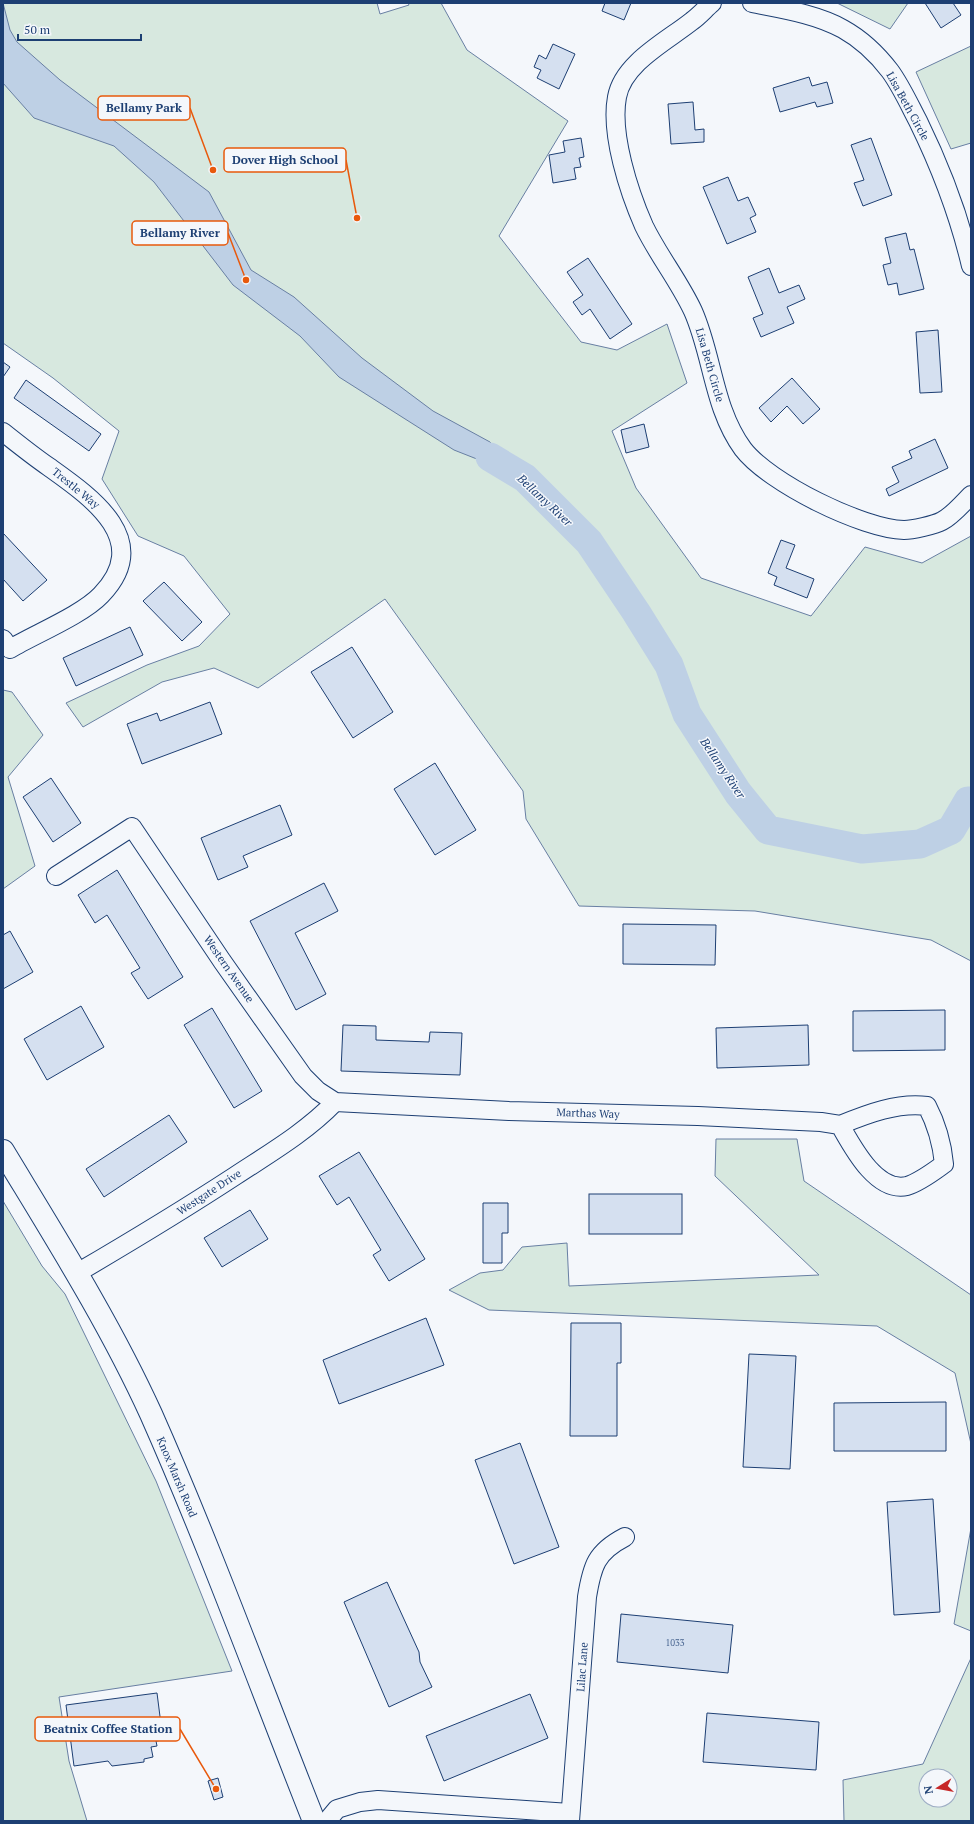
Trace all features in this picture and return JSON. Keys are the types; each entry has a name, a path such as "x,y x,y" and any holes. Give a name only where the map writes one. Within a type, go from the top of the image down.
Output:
{"main road":[{"name":"Knox Marsh Road","path":"3,1151 77,1273 117,1346 150,1413 184,1492 314,1821"}],"street":[{"name":"Lisa Beth Circle","path":"712,3 692,22 666,38 642,59 625,79 617,96 616,134 625,171 644,226 692,310 704,342 713,381 724,415 744,450 777,480 847,515 886,527 906,530 943,521 971,495"},
{"name":"Lisa Beth Circle","path":"752,3 808,15 842,28 871,49 890,71 916,119 950,193 963,230 971,266"},
{"name":"Trestle Way","path":"3,432 92,498 105,513 116,530 120,548 120,562 113,580 101,595 85,607 6,644"},
{"name":"Western Avenue","path":"56,876 132,827 222,961 303,1076 318,1091 335,1102"},
{"name":"Marthas Way","path":"335,1102 509,1111 698,1116 840,1125 898,1106 913,1104 927,1106 936,1123 942,1144 944,1164 916,1183 905,1186 892,1185 880,1179 868,1169 840,1125"},
{"name":"Westgate Drive","path":"77,1273 187,1208 261,1159 317,1120 335,1102"},
{"name":"Lilac Lane","path":"327,1821 337,1810 360,1802 378,1800 570,1817 587,1597 590,1577 595,1562 603,1551 610,1545 625,1537"}],"shaded area":[{"path":"3,3 377,3 380,14 409,5 408,3 441,3 467,50 568,121 499,236 581,342 617,350 667,324 687,383 612,431 636,488 701,578 811,616 865,547 922,563 971,536 971,961 931,940 755,911 579,906 526,819 523,791 385,599 258,688 214,668 162,682 83,727 66,703 147,665 199,646 230,614 184,556 138,536 102,479 119,431 53,378 3,343"},
{"path":"837,3 908,3 890,29"},
{"path":"971,46 971,143 951,149 916,72"},
{"path":"3,690 12,692 43,735 8,777 35,866 3,889"},
{"path":"716,1139 797,1139 804,1181 971,1295 971,1444 955,1373 877,1326 489,1310 449,1290 480,1273 503,1270 522,1247 567,1243 569,1286 819,1275 715,1176"},
{"path":"3,1201 42,1266 65,1294 156,1481 232,1671 59,1697 69,1761 87,1821 3,1821"},
{"path":"971,1528 971,1631 954,1624"},
{"path":"971,1658 971,1821 844,1821 843,1780 923,1764"}],"water":[{"path":"3,3 10,30 17,42 60,80 209,192 251,270 294,297 362,358 433,411 490,442 525,478 454,450 339,377 300,336 233,285 154,182 114,146 34,118 3,83"}],"building":[{"path":"605,3 631,3 624,20 602,11"},
{"path":"925,3 953,3 961,15 941,28"},
{"path":"553,44 575,54 559,89 537,78 541,70 534,67 539,55 546,59"},
{"path":"809,77 812,86 827,82 833,103 817,107 815,102 780,112 773,88"},
{"path":"693,102 695,130 704,129 704,142 671,144 668,104"},
{"path":"581,138 584,157 579,158 581,167 574,168 576,179 553,183 549,155 565,152 563,141"},
{"path":"871,138 892,195 863,206 854,183 864,180 851,145"},
{"path":"728,177 738,201 748,197 756,215 750,218 756,232 727,244 703,187"},
{"path":"906,233 910,250 914,249 924,289 899,295 897,283 888,285 883,265 891,263 885,238"},
{"path":"588,258 632,324 610,339 590,309 582,315 573,302 583,295 567,272"},
{"path":"769,268 779,293 799,285 805,299 787,307 794,323 761,337 753,318 763,314 748,277"},
{"path":"938,330 942,392 920,393 916,332"},
{"path":"3,362 10,367 3,377"},
{"path":"792,378 820,409 803,424 787,406 771,422 759,408"},
{"path":"26,380 101,434 89,451 14,398"},
{"path":"644,424 649,447 626,453 621,430"},
{"path":"935,439 948,468 889,496 886,489 899,482 892,467 912,458 909,451"},
{"path":"3,533 47,580 23,601 3,579"},
{"path":"781,540 795,545 786,568 814,579 807,598 774,585 777,577 768,573"},
{"path":"164,582 202,622 182,641 143,601"},
{"path":"130,627 143,655 76,686 63,658"},
{"path":"352,647 393,712 353,738 311,672"},
{"path":"210,702 222,734 142,764 127,724 157,713 160,721"},
{"path":"435,763 476,830 435,855 394,789"},
{"path":"51,778 81,823 53,842 23,797"},
{"path":"280,805 292,835 243,856 248,867 218,880 201,838"},
{"path":"117,870 183,977 148,999 131,973 140,968 107,915 95,923 78,895"},
{"path":"324,883 338,911 295,933 326,994 296,1010 250,921"},
{"path":"623,924 716,925 715,965 623,964"},
{"path":"10,931 33,972 3,989 3,935"},
{"path":"81,1006 104,1047 47,1080 24,1039"},
{"path":"212,1008 262,1091 234,1108 184,1025"},
{"path":"945,1010 945,1050 853,1051 853,1011"},
{"path":"343,1025 376,1026 376,1040 429,1042 430,1032 462,1033 460,1075 341,1071"},
{"path":"808,1025 809,1065 717,1068 716,1028"},
{"path":"169,1115 187,1142 104,1197 86,1169"},
{"path":"359,1152 425,1259 389,1281 373,1255 381,1250 349,1197 337,1205 319,1176"},
{"path":"589,1194 682,1194 682,1234 589,1234"},
{"path":"483,1203 508,1203 508,1233 502,1233 502,1263 483,1263"},
{"path":"250,1210 268,1239 222,1267 204,1238"},
{"path":"426,1318 444,1365 339,1404 323,1360"},
{"path":"571,1323 621,1323 621,1363 617,1363 617,1436 570,1436"},
{"path":"749,1354 796,1356 790,1469 743,1467"},
{"path":"946,1402 946,1451 834,1451 834,1403"},
{"path":"520,1443 559,1547 514,1564 475,1460"},
{"path":"933,1499 940,1612 894,1615 887,1502"},
{"path":"387,1582 419,1652 420,1662 432,1687 389,1707 344,1602"},
{"path":"621,1614 733,1625 728,1673 617,1662"},
{"path":"157,1693 163,1740 156,1741 157,1746 151,1747 153,1757 144,1759 144,1762 112,1766 108,1761 74,1766 66,1705"},
{"path":"530,1694 548,1738 444,1781 426,1736"},
{"path":"707,1713 819,1722 816,1770 703,1762"},
{"path":"218,1778 223,1797 214,1800 208,1781"}],"waterway":[{"name":"Bellamy River","path":"490,457 525,478 589,542 636,612 669,665 687,714 738,793 768,830 862,849 920,844 951,830 968,801 971,801"}],"place":[{"name":"Bellamy Park","path":"213,170"},
{"name":"Dover High School","path":"357,218"},
{"name":"Bellamy River","path":"246,280"},
{"name":"Beatnix Coffee Station","path":"216,1789"}]}
